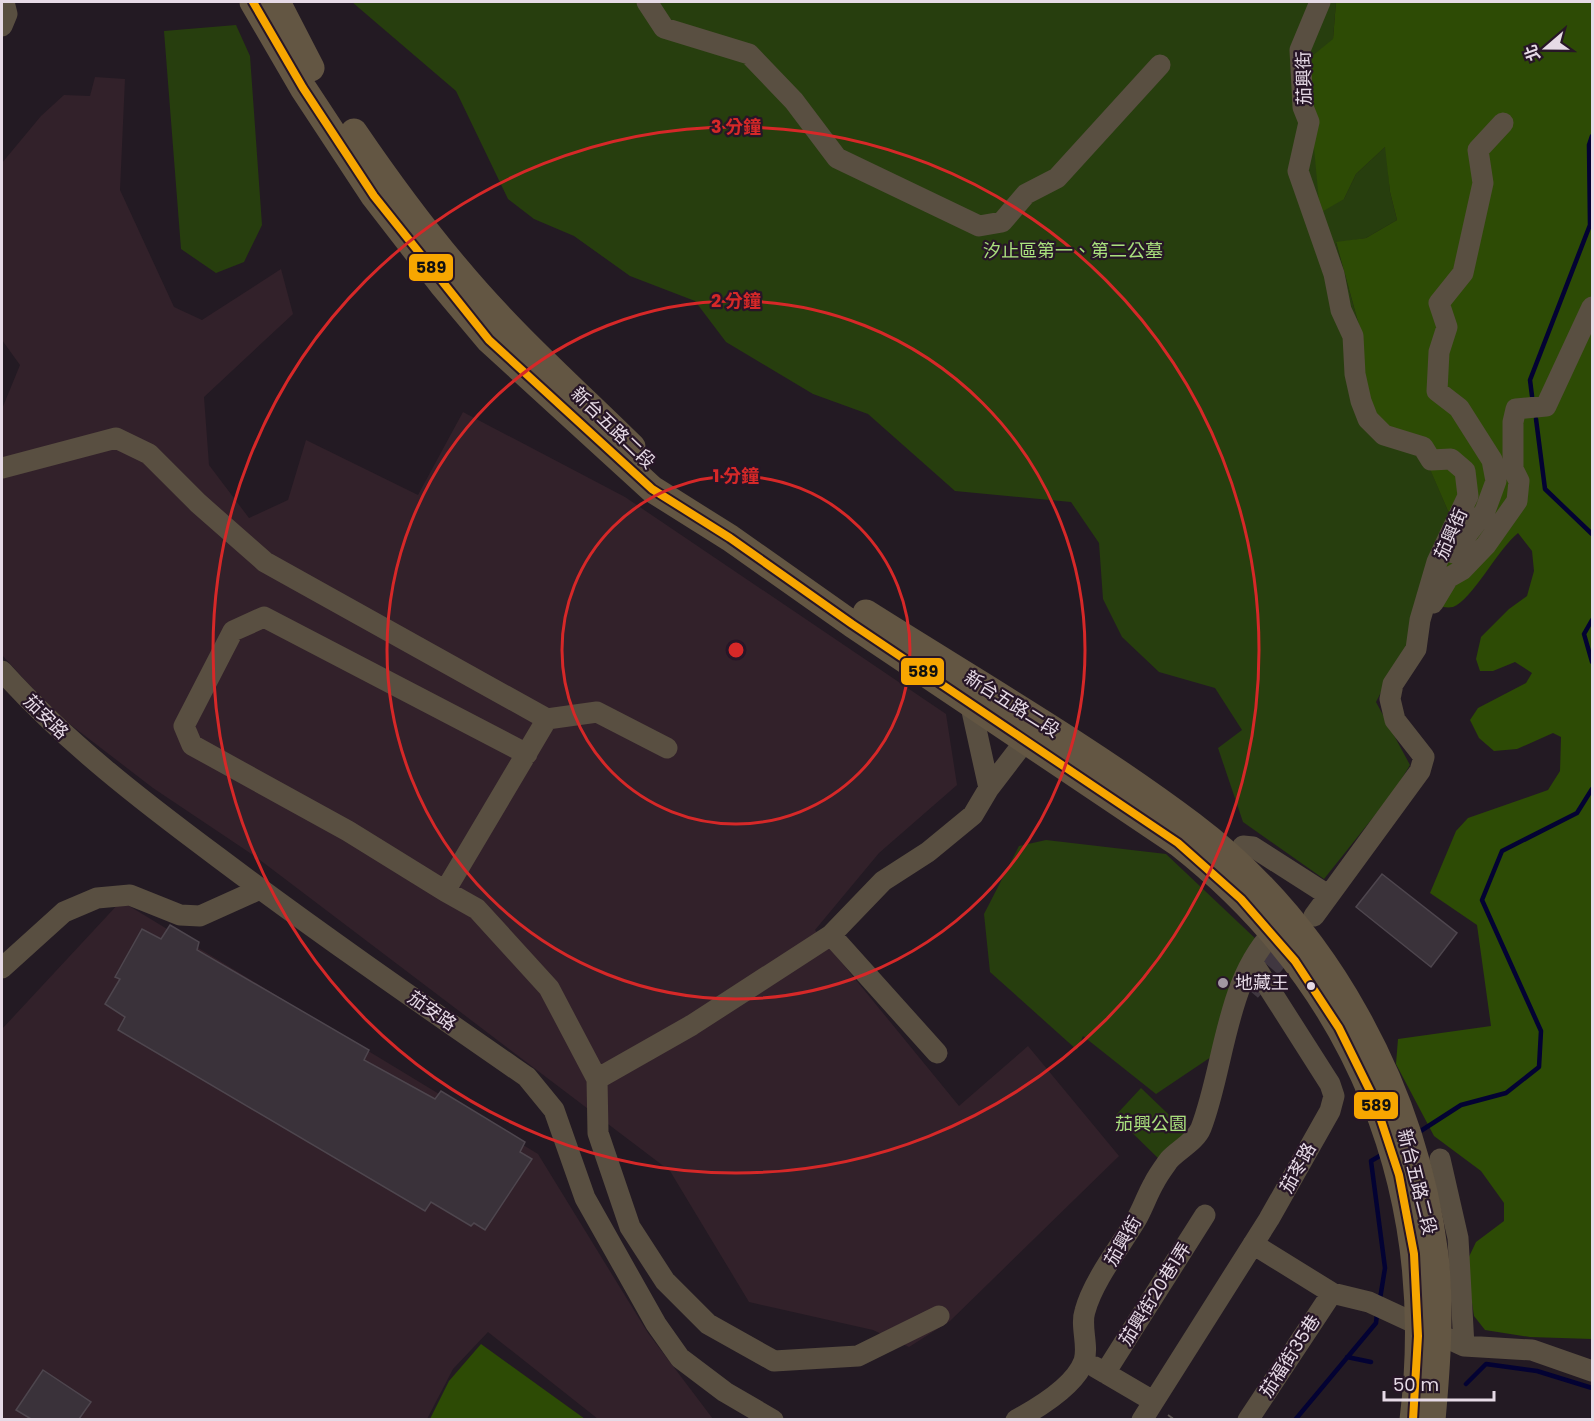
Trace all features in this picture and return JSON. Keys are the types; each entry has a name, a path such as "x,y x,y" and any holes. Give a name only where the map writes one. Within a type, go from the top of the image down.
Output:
{"main road":[{"name":"新台五路二段","path":"253,2 303,88 374,196 489,340 652,489 1033,730 1192,826 1237,864 1292,922 1304,955 1359,1065 1390,1140 1407,1208 1417,1276 1420,1326 1413,1419"},
{"name":"新台五路二段","path":"277,2 317,78 388,182 456,268 509,327 658,473 743,527 971,690"},
{"name":"新台五路二段","path":"1033,730 1211,869 1292,922"},
{"name":"新台五路二段","path":"1304,955 1347,998 1375,1054 1411,1146 1434,1254 1438,1294 1438,1355 1432,1419"}],"street":[{"path":"2,26 7,14 4,2"},
{"path":"647,2 664,28 749,54 794,101 837,158 979,226 1002,222 1026,194 1057,178 1160,66"},
{"name":"茄興街","path":"1292,922 1328,895 1420,771 1424,757 1395,720 1390,699 1392,684 1416,649 1420,620 1434,573 1468,496 1465,471 1451,459 1431,460 1423,447 1384,435 1368,419 1361,401 1355,374 1353,336 1341,310 1329,258 1298,171 1308,122 1303,107 1300,50 1320,2"},
{"path":"1434,573 1458,548 1485,511 1496,481 1492,460 1459,408 1437,391 1439,352 1448,327 1439,303 1463,273 1483,183 1478,150 1503,123"},
{"path":"1420,620 1448,578 1462,570 1486,545 1517,501 1519,482 1512,469 1513,422 1516,409 1546,406 1593,307"},
{"path":"2,468 116,438 149,454 198,503 265,561 547,719 597,712 666,748"},
{"path":"527,754 264,617 233,631 184,726 192,745 348,831 477,909 549,988 597,1079 598,1133 630,1227 665,1281 708,1324 774,1361 858,1356 939,1316"},
{"name":"茄安路","path":"2,671 59,730 118,783 260,890 527,1077 554,1110 585,1198 656,1324 680,1358 724,1392 773,1419"},
{"path":"971,690 989,788"},
{"path":"445,891 547,719"},
{"path":"597,1079 692,1025 831,935 883,880 928,852 973,815 989,788 1033,730"},
{"path":"1237,864 1243,846 1253,847 1328,895"},
{"path":"2,968 64,912 97,898 130,895 180,915 200,916 260,890"},
{"path":"1253,963 1292,922"},
{"path":"831,935 937,1053"},
{"name":"茄興街","path":"1084,1361 1084,1312 1092,1293 1154,1183 1169,1161 1199,1132 1211,1100 1221,1050 1236,996 1253,963"},
{"name":"茄苳路","path":"1142,1419 1253,1244 1330,1111 1334,1096 1330,1084 1253,963"},
{"name":"茄興街","path":"1221,1050 1235,1026 1250,991"},
{"path":"1440,1159 1458,1238 1464,1346"},
{"name":"茄興街20巷1弄","path":"1105,1373 1205,1215"},
{"path":"1253,1244 1332,1293 1377,1307 1464,1346 1532,1350 1593,1371"},
{"name":"茄福街35巷","path":"1248,1419 1332,1293"},
{"path":"1016,1419 1038,1408 1067,1385 1084,1361 1153,1401"}],"shaded area":[{"path":"95,77 125,79 120,190 174,307 202,320 281,269 293,314 204,397 209,465 249,518 288,500 306,440 418,495 463,412 625,497 946,714 957,785 879,853 815,930 959,1106 1028,1046 1119,1156 950,1321 909,1347 873,1330 749,1302 670,1171 256,857 153,788 54,712 2,655 2,409 20,365 2,340 2,163 41,116 64,95 90,96"},
{"path":"121,901 538,1154 648,1333 713,1419 598,1419 488,1332 453,1369 427,1419 2,1420 2,1029"}],"green space":[{"name":"汐止區第一、第二公墓","path":"352,2 1336,2 1333,39 1344,199 1356,174 1386,146 1390,192 1397,220 1366,238 1336,243 1360,329 1423,452 1451,518 1409,649 1393,669 1376,702 1410,765 1395,790 1324,879 1243,822 1218,748 1242,730 1215,688 1159,672 1122,637 1103,599 1099,543 1071,502 955,491 868,414 813,394 726,342 695,301 630,276 574,236 534,219 508,199 456,91"},
{"path":"1336,2 1592,2 1592,1339 1530,1337 1485,1330 1474,1316 1466,1263 1476,1242 1504,1221 1504,1203 1481,1171 1434,1136 1396,1064 1398,1039 1491,1026 1477,925 1430,893 1456,831 1468,818 1548,790 1560,771 1561,737 1553,733 1517,749 1494,751 1479,738 1470,720 1478,708 1526,683 1532,673 1515,662 1493,671 1480,671 1476,659 1481,637 1509,609 1527,596 1534,571 1532,551 1518,533 1510,540 1468,595 1453,607 1438,607 1451,518 1423,453 1383,430 1364,390 1360,329 1336,242 1366,238 1397,220 1390,192 1385,147 1356,174 1344,199 1320,213 1306,61 1333,39"},
{"path":"236,25 250,56 262,225 244,262 216,273 181,249 164,31"},
{"path":"1046,840 1166,854 1259,942 1211,1057 1156,1094 1083,1036 1077,1050 990,972 984,914 1019,846"},
{"name":"茄興公園","path":"1141,1088 1189,1134 1162,1162 1115,1116"},
{"path":"481,1344 585,1419 430,1419 449,1381"}],"building":[{"path":"1382,874 1457,933 1431,967 1356,907"},
{"path":"170,925 199,942 197,950 369,1050 364,1060 435,1099 441,1091 525,1142 520,1152 532,1159 485,1230 474,1223 471,1226 431,1202 425,1211 118,1030 125,1017 105,1004 120,979 115,977 142,929 161,939"},
{"path":"43,1370 91,1402 79,1419 31,1419 16,1410"}],"waterway":[{"path":"1532,396 1530,380 1590,225 1589,145 1592,136"},
{"path":"1536,419 1545,489 1592,534"},
{"path":"1592,620 1584,634 1592,662"},
{"path":"1416,1134 1461,1105 1506,1093 1539,1067 1541,1031 1482,900 1502,851 1577,813 1592,789"},
{"path":"1380,1299 1385,1268 1371,1161 1383,1154"},
{"path":"1295,1420 1376,1323 1377,1314"},
{"path":"1347,1357 1371,1362"},
{"path":"1466,1384 1486,1364 1537,1371 1592,1388"}],"tunnel":[{"path":"1250,991 1295,939"}],"transit line":[{"name":"589","path":"253,2 303,88 374,196 489,340 652,489 730,538 852,624 1178,843 1241,899 1295,961 1339,1028 1374,1099 1399,1175 1414,1254 1418,1336 1413,1420"}],"place":[{"name":"地藏王","path":"1223,983"}]}
